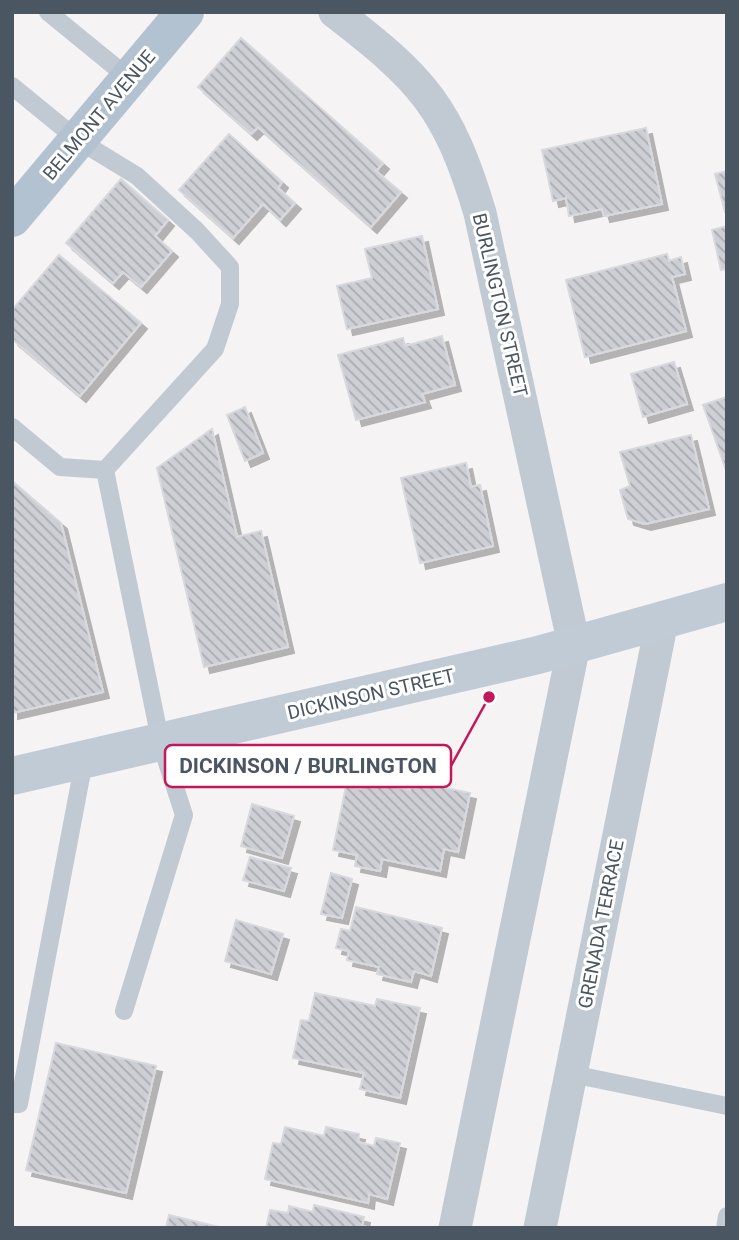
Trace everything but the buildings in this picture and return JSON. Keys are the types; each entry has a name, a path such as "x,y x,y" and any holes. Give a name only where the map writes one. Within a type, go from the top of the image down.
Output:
{"main road":[{"name":"BELMONT AVENUE","path":"12,218 186,12"},
{"name":"DICKINSON STREET","path":"12,776 160,744 574,645 727,602"}],"street":[{"name":"BURLINGTON STREET","path":"335,12 410,74 435,104 460,152 480,213 574,645"},
{"name":"GRENADA TERRACE","path":"540,1228 662,621"},
{"path":"455,1228 574,645"}],"lane":[{"path":"48,12 130,79"},
{"path":"12,86 78,141 136,176 197,231 230,267 230,304 215,349 105,470"},
{"path":"12,427 60,467 105,470"},
{"path":"105,470 160,744 184,815 124,1011"},
{"path":"12,1104 19,1104 84,761"},
{"path":"572,1074 727,1106"},
{"path":"725,1228 727,1216"}],"place":[{"name":"DICKINSON / BURLINGTON","path":"489,697"}]}
